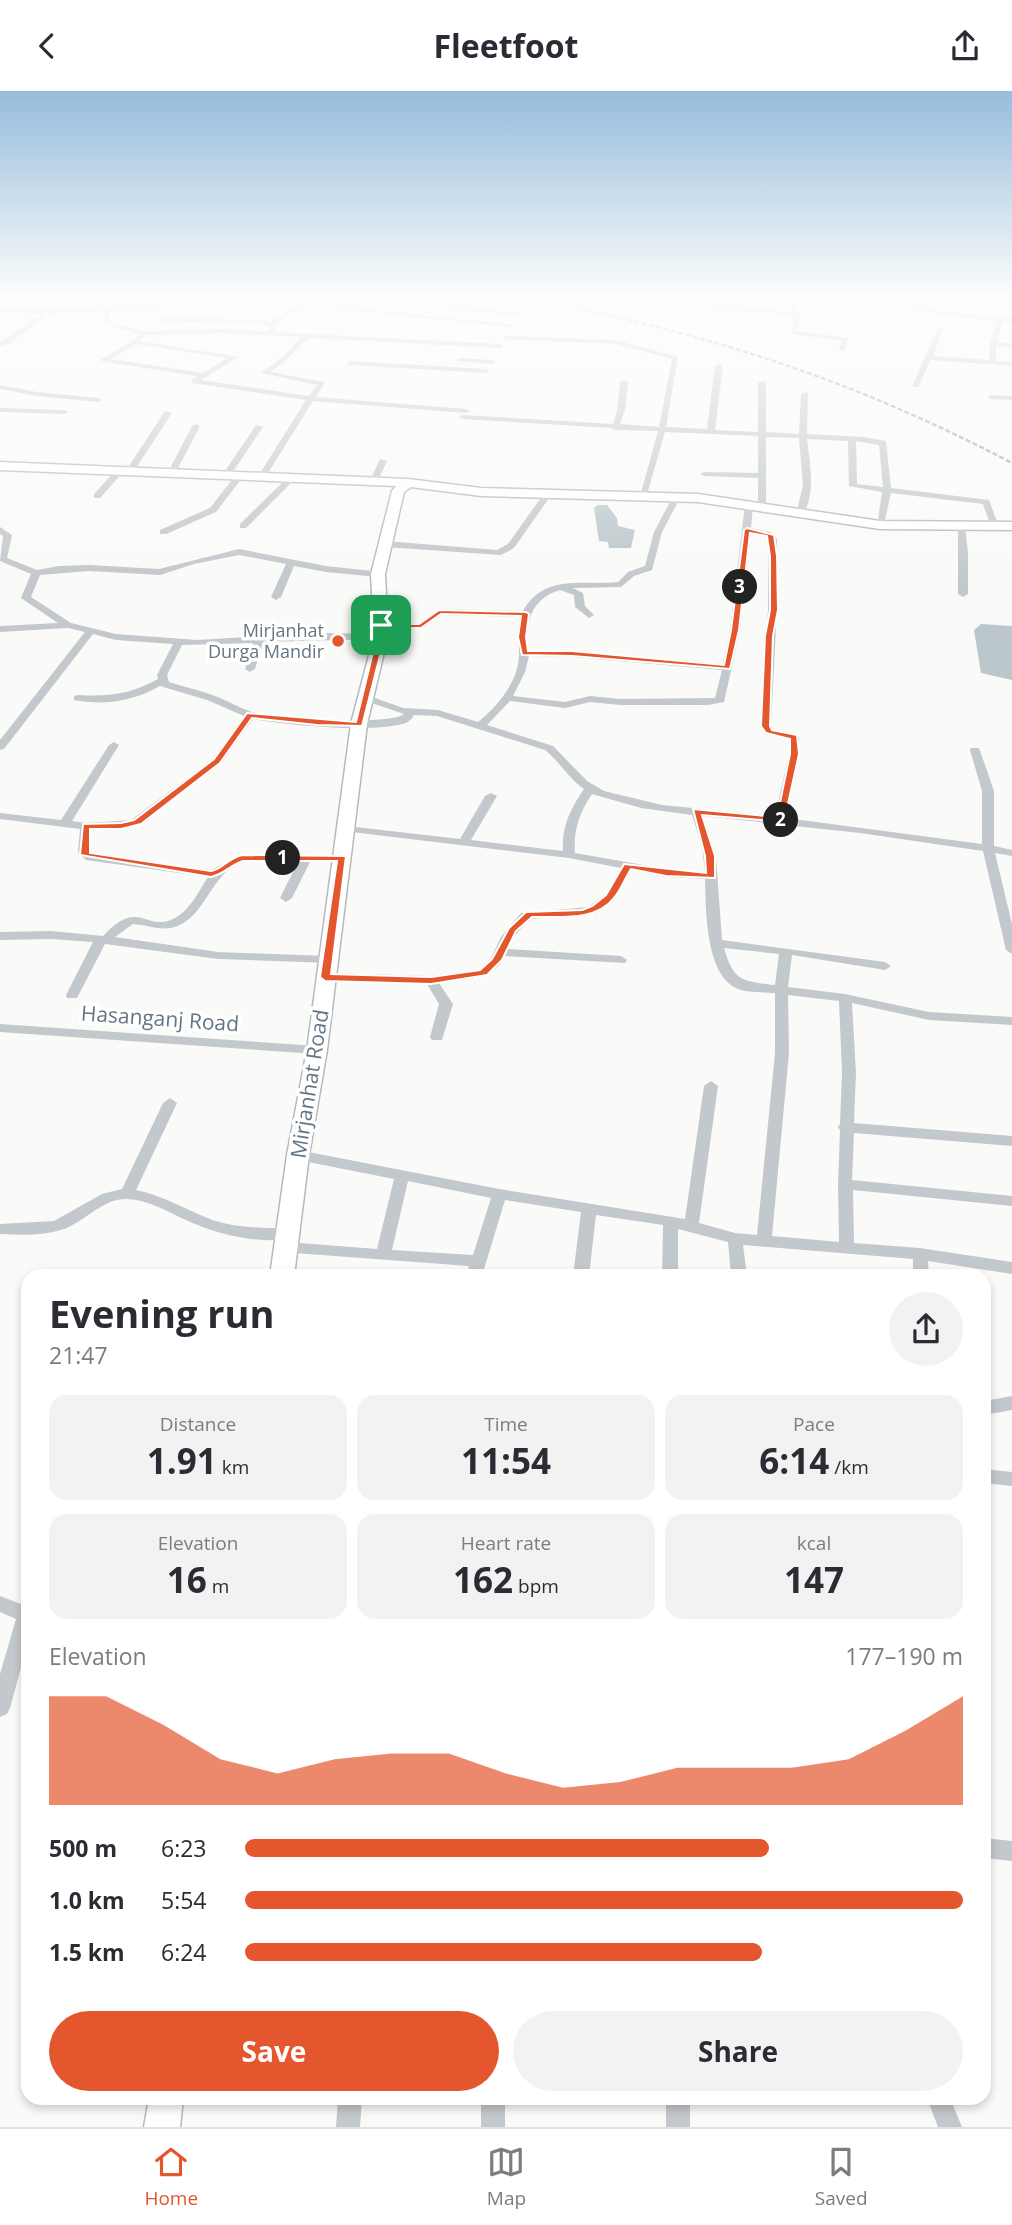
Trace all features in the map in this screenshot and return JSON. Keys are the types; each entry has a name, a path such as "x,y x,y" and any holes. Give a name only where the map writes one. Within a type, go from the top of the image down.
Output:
{"main road":[{"path":"0,467 408,483 481,492 676,498 755,505 880,525 1012,526"},
{"name":"Mirjanhat Road","path":"283,1269 298,1155 317,1050 359,724 381,631 378,574 398,491 408,483"},
{"path":"162,2127 165,2105"}],"street":[{"path":"26,392 99,400"},
{"path":"266,392 311,399 615,428 879,440 885,446 887,490 880,525"},
{"path":"261,478 316,392"},
{"path":"615,428 623,392"},
{"path":"642,498 662,431 669,392"},
{"path":"711,432 716,392"},
{"path":"508,698 565,705 590,698 620,702 720,700 735,630 747,530 761,476 762,392"},
{"path":"24,409 37,394"},
{"path":"800,514 807,496 808,471 803,437 805,394"},
{"path":"992,397 1012,398"},
{"path":"0,410 64,412"},
{"path":"97,496 124,472 168,414"},
{"path":"171,474 196,426"},
{"path":"163,532 213,510 259,427"},
{"path":"852,438 853,486 986,502 995,527"},
{"path":"373,482 383,461"},
{"path":"704,474 761,476"},
{"path":"243,526 290,479"},
{"path":"385,544 498,552 510,545 548,493"},
{"path":"479,727 501,710 508,698 525,653 522,637 526,614 535,599 560,587 618,584 631,574 649,568 658,532 676,498"},
{"path":"961,527 964,553 963,594"},
{"path":"0,530 8,535 2,559 36,573 89,568 160,572 239,552 341,571 378,574"},
{"path":"747,530 767,534 773,539 774,610 769,636 766,726 769,732 794,737 794,754 780,820"},
{"path":"276,597 292,561"},
{"path":"36,573 26,598 68,625 90,632 178,643 258,641 381,631 421,626 439,612 526,614"},
{"path":"560,587 578,593 580,607 589,615"},
{"path":"0,629 68,625"},
{"path":"1,752 90,632"},
{"path":"250,669 258,641"},
{"path":"162,681 162,675 178,643"},
{"path":"525,653 572,654 727,667"},
{"path":"162,681 168,686 211,698 250,715 317,723 359,724 398,722 406,719 411,712"},
{"path":"78,698 122,700 138,695 162,681"},
{"path":"364,697 396,710 438,713 549,748 559,755 572,776 591,788 639,803 892,833 1012,853"},
{"path":"0,816 86,826 121,826 138,822 217,761 250,715"},
{"path":"64,824 114,745"},
{"path":"975,750 988,791 988,848 1012,950"},
{"path":"569,855 568,828 578,806 591,788"},
{"path":"464,842 491,796"},
{"path":"696,811 710,856 716,943 726,974 731,980 740,985 845,999 929,1016 1012,1021"},
{"path":"86,826 84,852 90,858 216,874"},
{"path":"347,829 569,855 666,873 711,876"},
{"path":"72,995 104,939 125,921 138,919 168,924 179,921 203,895 216,874 229,862 242,858 343,858"},
{"path":"286,898 305,859"},
{"path":"0,936 37,934 104,939 326,969 431,980 483,973 502,952 507,937 525,916 583,912 596,908 610,897 628,866"},
{"path":"716,943 885,966"},
{"path":"764,1243 782,1053 781,990 786,951"},
{"path":"502,952 621,960"},
{"path":"431,980 446,1005 437,1037"},
{"path":"845,999 849,1073 845,1128 847,1247"},
{"name":"Hasanganj Road","path":"2,1032 317,1050"},
{"path":"691,1227 711,1086"},
{"path":"127,1194 170,1103"},
{"path":"845,1128 1012,1141"},
{"path":"298,1155 499,1194 671,1221 735,1239 920,1254 1012,1268"},
{"path":"383,1255 402,1174"},
{"path":"845,1184 1012,1201"},
{"path":"0,1229 54,1227 103,1198 127,1194 169,1207 216,1227 287,1241 476,1268 499,1194"},
{"path":"582,1269 589,1208"},
{"path":"670,1269 671,1221"},
{"path":"735,1239 738,1269"},
{"path":"920,1254 921,1269"},
{"path":"991,1407 1012,1403"},
{"path":"991,1477 1012,1479"},
{"path":"0,1604 21,1611"},
{"path":"0,1708 21,1637"},
{"path":"991,1850 1012,1851"},
{"path":"348,2127 350,2105"},
{"path":"493,2105 493,2127"},
{"path":"678,2105 678,2127"},
{"path":"941,2105 950,2127"}],"shaded area":[{"path":"607,505 617,518 618,526 635,530 631,548 609,548 608,542 599,541 594,508"},
{"path":"981,624 1012,626 1012,680 981,673 974,630"}],"railway":[{"path":"856,392 952,433 1012,463"}],"place":[{"name":"Mirjanhat Durga Mandir","path":"338,641"}],"route":[{"path":"747,530 770,535 773,539 774,556 774,610 769,636 766,726 769,732 794,737 794,754 780,820 696,811 710,856 711,876 666,873 628,866 610,897 591,911 529,914 512,930 502,952 483,973 470,977 431,980 325,977 343,858 242,858 229,862 222,872 211,874 90,858 85,855 83,844 86,826 121,826 138,822 183,785 211,767 250,715 317,723 359,724 381,636 381,625 421,626 439,612 526,614 522,637 525,653 572,654 727,667 735,630 747,530"}]}
